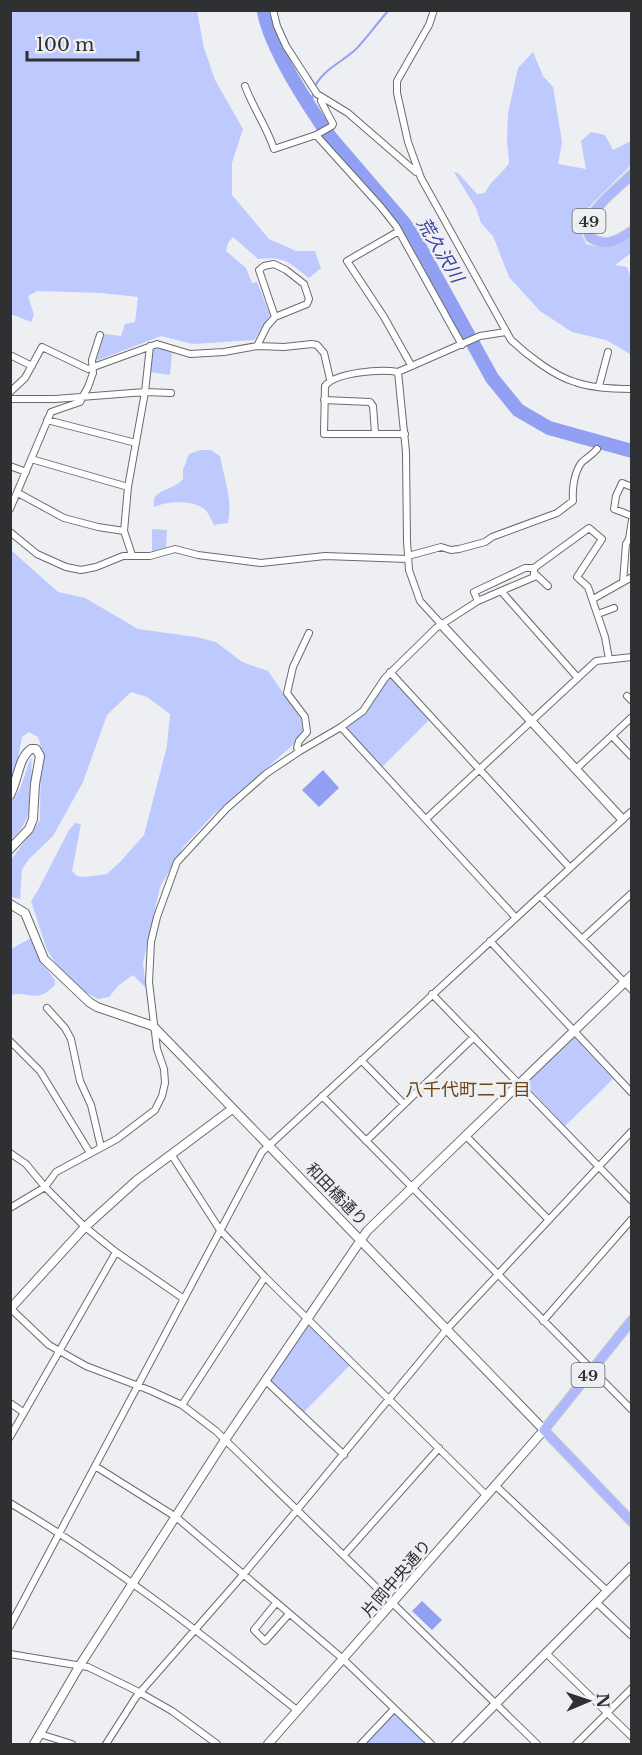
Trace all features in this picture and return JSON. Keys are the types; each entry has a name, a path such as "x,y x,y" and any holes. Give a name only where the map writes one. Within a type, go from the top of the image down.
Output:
{"main road":[{"name":"49","path":"632,174 595,210 588,221 587,228 590,237 604,243 612,243 632,231"},
{"name":"49","path":"544,1430 632,1320"},
{"name":"和田橋通り","path":"544,1430 632,1522"}],"street":[{"path":"273,10 286,46 319,95 348,113 411,166 421,178"},
{"path":"434,10 412,59 400,75 396,88 408,142 421,178 511,340 525,353 575,382 615,389 632,389"},
{"path":"245,86 253,106 268,130 274,149 317,134 332,126 319,95"},
{"path":"317,134 399,231 464,344"},
{"path":"399,231 347,261 384,317 411,365"},
{"path":"257,346 267,326 275,317 307,304 309,299 304,284 274,264 264,266 259,270 275,317"},
{"path":"405,434 324,434 325,386 330,380 376,370 398,372 478,338 506,332"},
{"path":"10,509 51,412 80,402 90,380 92,360 100,335"},
{"path":"10,392 26,378 42,347 88,369 157,344 190,354 224,352 257,346 317,345 324,353 330,380"},
{"path":"132,555 124,531 128,488 145,392 150,346"},
{"path":"599,386 608,352"},
{"path":"10,355 32,366"},
{"path":"398,372 405,434 408,557 412,583 420,601 622,819"},
{"path":"10,399 56,399 83,395 145,392 171,393"},
{"path":"324,400 370,402 373,406 375,433"},
{"path":"47,420 136,443"},
{"path":"10,532 37,554 81,570 96,567 123,556 150,556 175,549 198,555 261,563 326,556 408,557 441,547 451,550 485,542 492,537 557,513 573,501 572,489 577,473 582,463 597,449"},
{"path":"31,459 128,488"},
{"path":"10,466 26,472"},
{"path":"623,582 626,544 632,518 614,510 616,496 622,483 632,487"},
{"path":"18,493 64,518 124,531"},
{"path":"534,570 589,528 602,539 577,577 588,587 593,598 609,659"},
{"path":"478,601 474,592 525,568 534,570 548,586"},
{"path":"10,1208 45,1187 56,1172 117,1140 155,1110 162,1096 165,1083 164,1069 157,1049 153,1026 149,982 151,942 157,917 177,862 227,808 267,773 341,728 363,711 390,672 441,624 478,601 534,577 534,570"},
{"path":"593,598 632,577"},
{"path":"501,591 578,678"},
{"path":"598,614 614,608"},
{"path":"300,751 297,748 299,741 307,732 304,717 287,693 293,667 309,633"},
{"path":"426,819 596,661 632,657"},
{"path":"390,672 570,868"},
{"path":"576,769 632,717"},
{"path":"341,728 516,918"},
{"path":"612,736 631,756"},
{"path":"10,795 16,784 23,757 32,749 36,749 40,756 35,784 33,819 29,829 10,849"},
{"path":"10,1626 262,1152 632,811"},
{"path":"582,939 632,893"},
{"path":"540,896 632,990"},
{"name":"和田橋通り","path":"13,907 25,913 44,959 97,1007 153,1026 544,1430"},
{"path":"490,941 632,1093"},
{"path":"34,1744 132,1583 307,1317 367,1231 632,975"},
{"path":"432,994 632,1201"},
{"path":"47,1008 65,1028 71,1039 80,1082 91,1105 101,1147"},
{"path":"366,1141 474,1037"},
{"path":"10,1041 40,1071 90,1153"},
{"path":"361,1060 404,1104"},
{"path":"322,1096 632,1410"},
{"path":"232,1109 137,1180 85,1227 11,1308 49,1345 86,1366 182,1405 225,1440 537,1744"},
{"path":"106,1744 136,1697 243,1575 447,1329 632,1131"},
{"path":"465,1135 549,1220"},
{"path":"10,1153 26,1164 45,1187 85,1227 116,1252 184,1299"},
{"path":"171,1154 220,1230 487,1496"},
{"path":"543,1321 632,1220"},
{"path":"10,1437 116,1252"},
{"path":"182,1405 265,1277"},
{"path":"266,1381 344,1455"},
{"path":"10,1403 23,1412"},
{"name":"片岡中央通り","path":"268,1744 544,1430"},
{"path":"344,1555 439,1448"},
{"path":"95,1466 176,1517 343,1659 431,1744"},
{"path":"496,1486 607,1591"},
{"path":"10,1503 60,1533 195,1628 298,1711"},
{"path":"456,1744 632,1566"},
{"path":"596,1602 632,1636"},
{"path":"276,1603 254,1630 266,1641 289,1614"},
{"path":"546,1653 632,1737"},
{"path":"10,1654 80,1665 141,1693 187,1721 218,1744"},
{"path":"576,1744 632,1688"},
{"path":"361,1744 394,1709"},
{"path":"40,1734 72,1744"}],"shaded area":[{"path":"10,11 197,11 204,48 215,80 243,129 232,163 232,195 269,239 296,251 315,251 321,268 309,278 286,261 274,258 258,259 233,237 226,251 246,268 252,283 257,282 270,315 254,340 193,344 161,336 96,361 104,334 121,336 125,324 135,322 138,297 37,291 28,296 34,315 31,322 11,314"},
{"path":"533,52 543,76 553,87 562,142 558,164 586,169 581,141 591,132 605,135 613,150 631,141 631,165 584,212 579,227 586,244 592,246 610,245 631,235 631,253 615,265 627,267 631,278 630,354 606,340 572,332 540,311 509,277 493,236 481,223 476,208 454,172 458,173 477,194 485,193 509,163 508,113 518,68"},
{"path":"156,347 172,351 170,375 150,372 152,350"},
{"path":"200,450 211,450 220,456 229,497 228,523 214,525 202,508 189,503 166,503 154,507 154,498 157,495 183,479 183,470 189,454"},
{"path":"152,529 167,530 166,547 152,552"},
{"path":"11,550 58,592 85,598 138,629 216,642 242,662 268,671 301,719 303,730 294,744 212,816 184,846 160,887 143,963 146,988 133,975 119,985 109,997 98,999 83,991 59,968 47,950 31,901 75,823 81,824 72,871 77,876 107,874 144,835 167,746 170,714 147,697 131,692 107,715 83,782 53,836 22,869 20,899 11,897 11,860 40,820 41,747 38,737 29,732 22,737 17,764 11,780"},
{"path":"386,679 393,679 430,719 382,767 347,730 347,726 368,709"},
{"path":"31,757 32,790 29,812 19,831 11,839 11,802 20,789"},
{"path":"323,770 339,788 319,807 302,790"},
{"path":"31,938 39,959 55,980 55,985 37,996 11,995 11,949"},
{"path":"572,1038 575,1038 613,1079 565,1126 528,1087 528,1080"},
{"path":"307,1317 353,1362 301,1415 266,1381"},
{"path":"422,1601 442,1620 432,1630 412,1611"},
{"path":"395,1714 426,1744 364,1744 392,1715"}],"waterway":[{"path":"314,88 327,71 364,41 389,10"},
{"name":"荒久沢川","path":"264,12 282,60 312,110 331,138 404,223 417,242 492,378 518,410 549,428 632,451"},
{"path":"311,107 313,93"}],"district":[{"name":"八千代町二丁目","path":"468,1090"}]}
